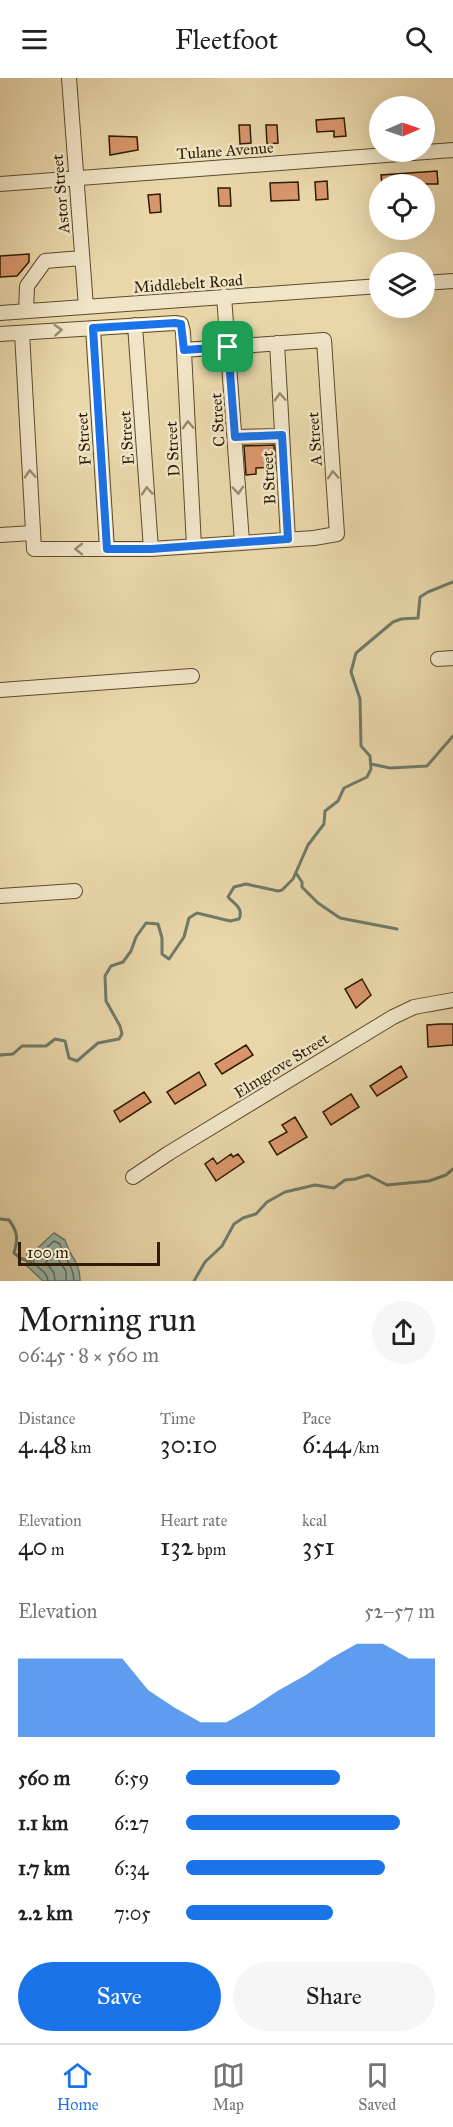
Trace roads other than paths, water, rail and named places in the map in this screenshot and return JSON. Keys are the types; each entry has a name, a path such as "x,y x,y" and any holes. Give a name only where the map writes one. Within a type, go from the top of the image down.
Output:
{"street":[{"name":"Astor Street","path":"69,78 86,307"},
{"name":"Tulane Avenue","path":"0,183 453,150"},
{"path":"27,311 27,286 45,261 82,258"},
{"path":"435,282 453,280"},
{"name":"Middlebelt Road","path":"0,313 369,287"},
{"name":"C Street","path":"224,296 242,542"},
{"name":"D Street","path":"135,325 181,324 194,546"},
{"path":"0,334 135,325"},
{"name":"E Street","path":"135,325 151,549"},
{"name":"F Street","path":"93,328 107,549"},
{"path":"22,333 34,549 151,549 288,539"},
{"name":"A Street","path":"184,350 324,339 337,534 288,539"},
{"name":"B Street","path":"277,343 288,539"},
{"path":"235,437 282,435"},
{"path":"0,535 33,532"},
{"path":"438,659 453,658"},
{"path":"0,690 192,676"},
{"path":"0,896 75,891"},
{"name":"Elmgrove Street","path":"133,1177 384,1022 414,1007 453,1000"}],"water":[{"path":"54,1233 65,1240 77,1264 80,1281 43,1281 27,1266 27,1254 38,1248"}],"waterway":[{"path":"0,1055 13,1054 22,1046 46,1046 55,1039 65,1041 69,1058 77,1061 98,1043 119,1039 122,1034 120,1026 106,1001 105,976 111,966 123,962 146,923 158,924 162,938 162,954 169,959 184,937 189,918 197,913 230,921 239,919 239,909 228,897 234,887 246,884 278,891 293,879 308,845 324,824 325,811 338,801 344,788 367,777 371,769 370,756 361,746 360,699 351,672 356,653 393,622 418,618 420,597 453,582"},
{"path":"371,764 390,768 427,766 453,736"},
{"path":"296,873 302,882 302,887 318,903 340,918 397,929"},
{"path":"194,1281 205,1262 222,1246 234,1224 256,1214 267,1202 285,1192 315,1185 334,1188 345,1180 368,1175 387,1185 429,1181 446,1175 453,1169"},
{"path":"0,1219 9,1220 16,1232 14,1253 31,1262"}]}
